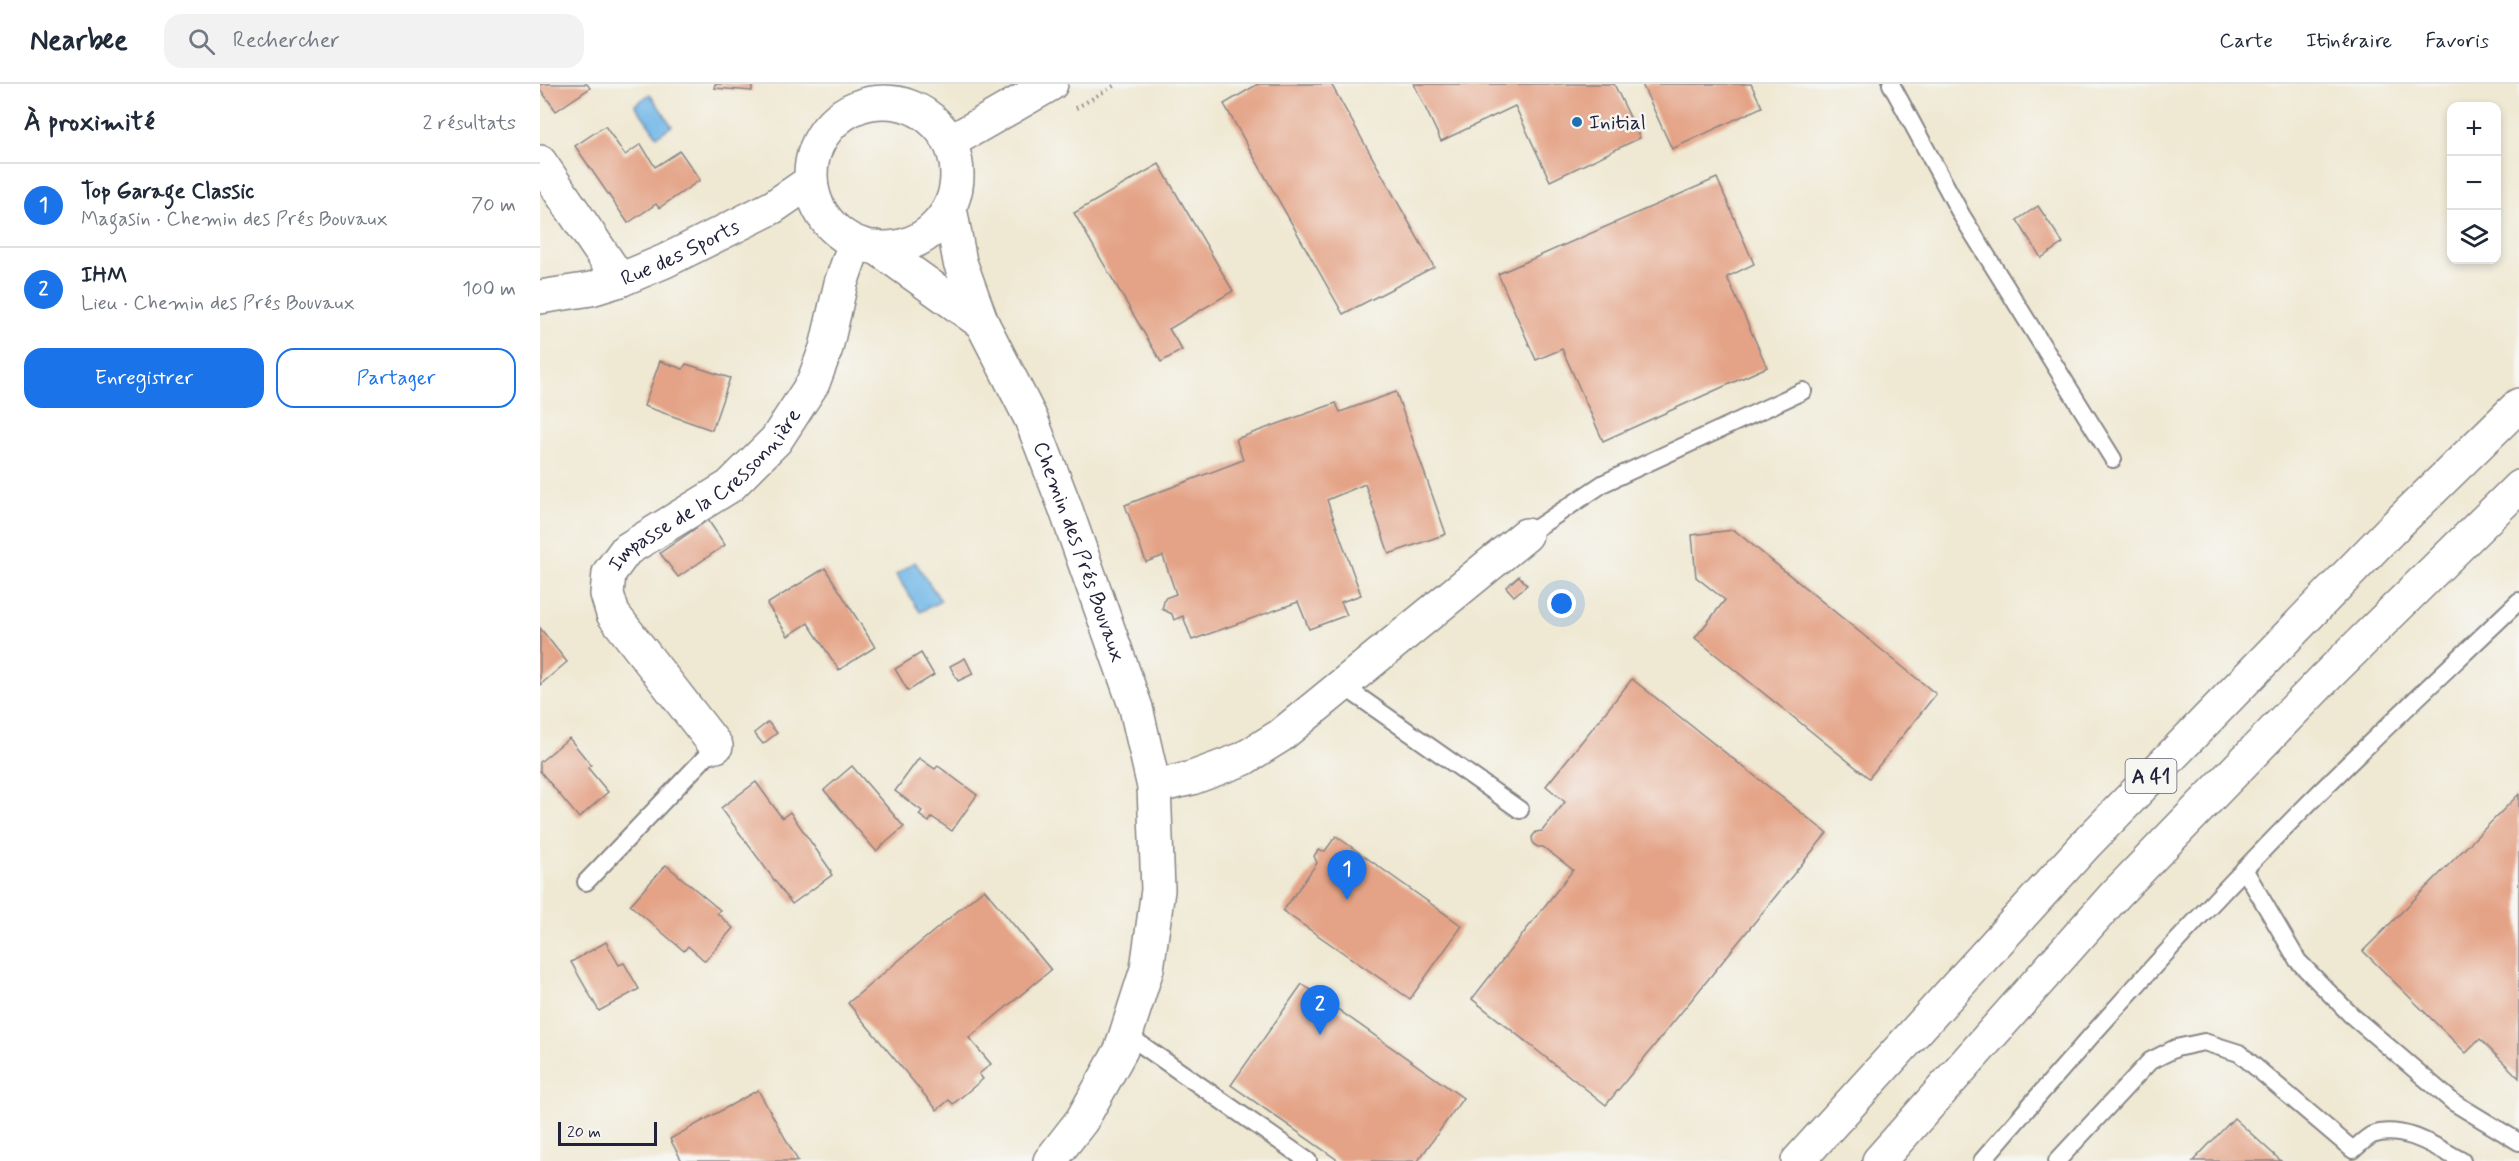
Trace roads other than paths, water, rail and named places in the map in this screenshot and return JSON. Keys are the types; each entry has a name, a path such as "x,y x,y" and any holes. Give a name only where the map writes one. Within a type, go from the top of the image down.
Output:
{"main road":[{"path":"834,123 843,84"},
{"path":"950,142 1051,84"},
{"path":"909,97 940,127 950,142 957,164 957,187 950,208 933,229 912,243 884,249 866,245 838,232 825,218 815,201 811,181 812,162 826,130 856,107 909,97"},
{"path":"540,162 620,280"},
{"name":"Rue des Sports","path":"540,297 591,289 620,280 665,261 772,207 811,181"},
{"name":"Chemin des Prés Bouvaux","path":"950,208 960,262 982,323 1031,419 1065,507 1136,708 1154,787 1158,890 1147,969 1121,1050 1082,1120 1050,1161"},
{"name":"Chemin des Prés Bouvaux","path":"866,245 982,323"},
{"name":"Impasse de la Cressonnière","path":"716,746 613,614 607,594 609,573 626,550 730,486 776,440 813,383 826,348 841,282 866,245"},
{"name":"A 41","path":"1798,1161 2086,843 2390,531 2519,405"},
{"name":"A 41","path":"1879,1161 2115,896 2326,677 2519,487"},
{"path":"1154,787 1192,778 1243,759 1280,736 1526,535"}],"lane":[{"path":"1891,84 1962,216 2113,459"},
{"path":"1526,535 1604,483 1803,391"},
{"path":"1982,1161 2074,1053 2244,869 2519,601"},
{"path":"1342,685 1521,810"},
{"path":"586,882 716,746"},
{"path":"2244,869 2298,962 2351,1015 2453,1102 2519,1142"},
{"path":"1126,1034 1308,1161"},
{"path":"2057,1161 2150,1061 2176,1047 2204,1042 2239,1053 2353,1150 2371,1136 2393,1131 2429,1143 2462,1161"}],"water":[{"path":"650,94 672,126 657,136 635,105"},
{"path":"915,562 941,601 920,612 896,575"}],"place":[{"name":"Initial","path":"1577,122"},
{"name":"Top Garage Classic","path":"1347,900"},
{"name":"IHM","path":"1320,1035"}]}
